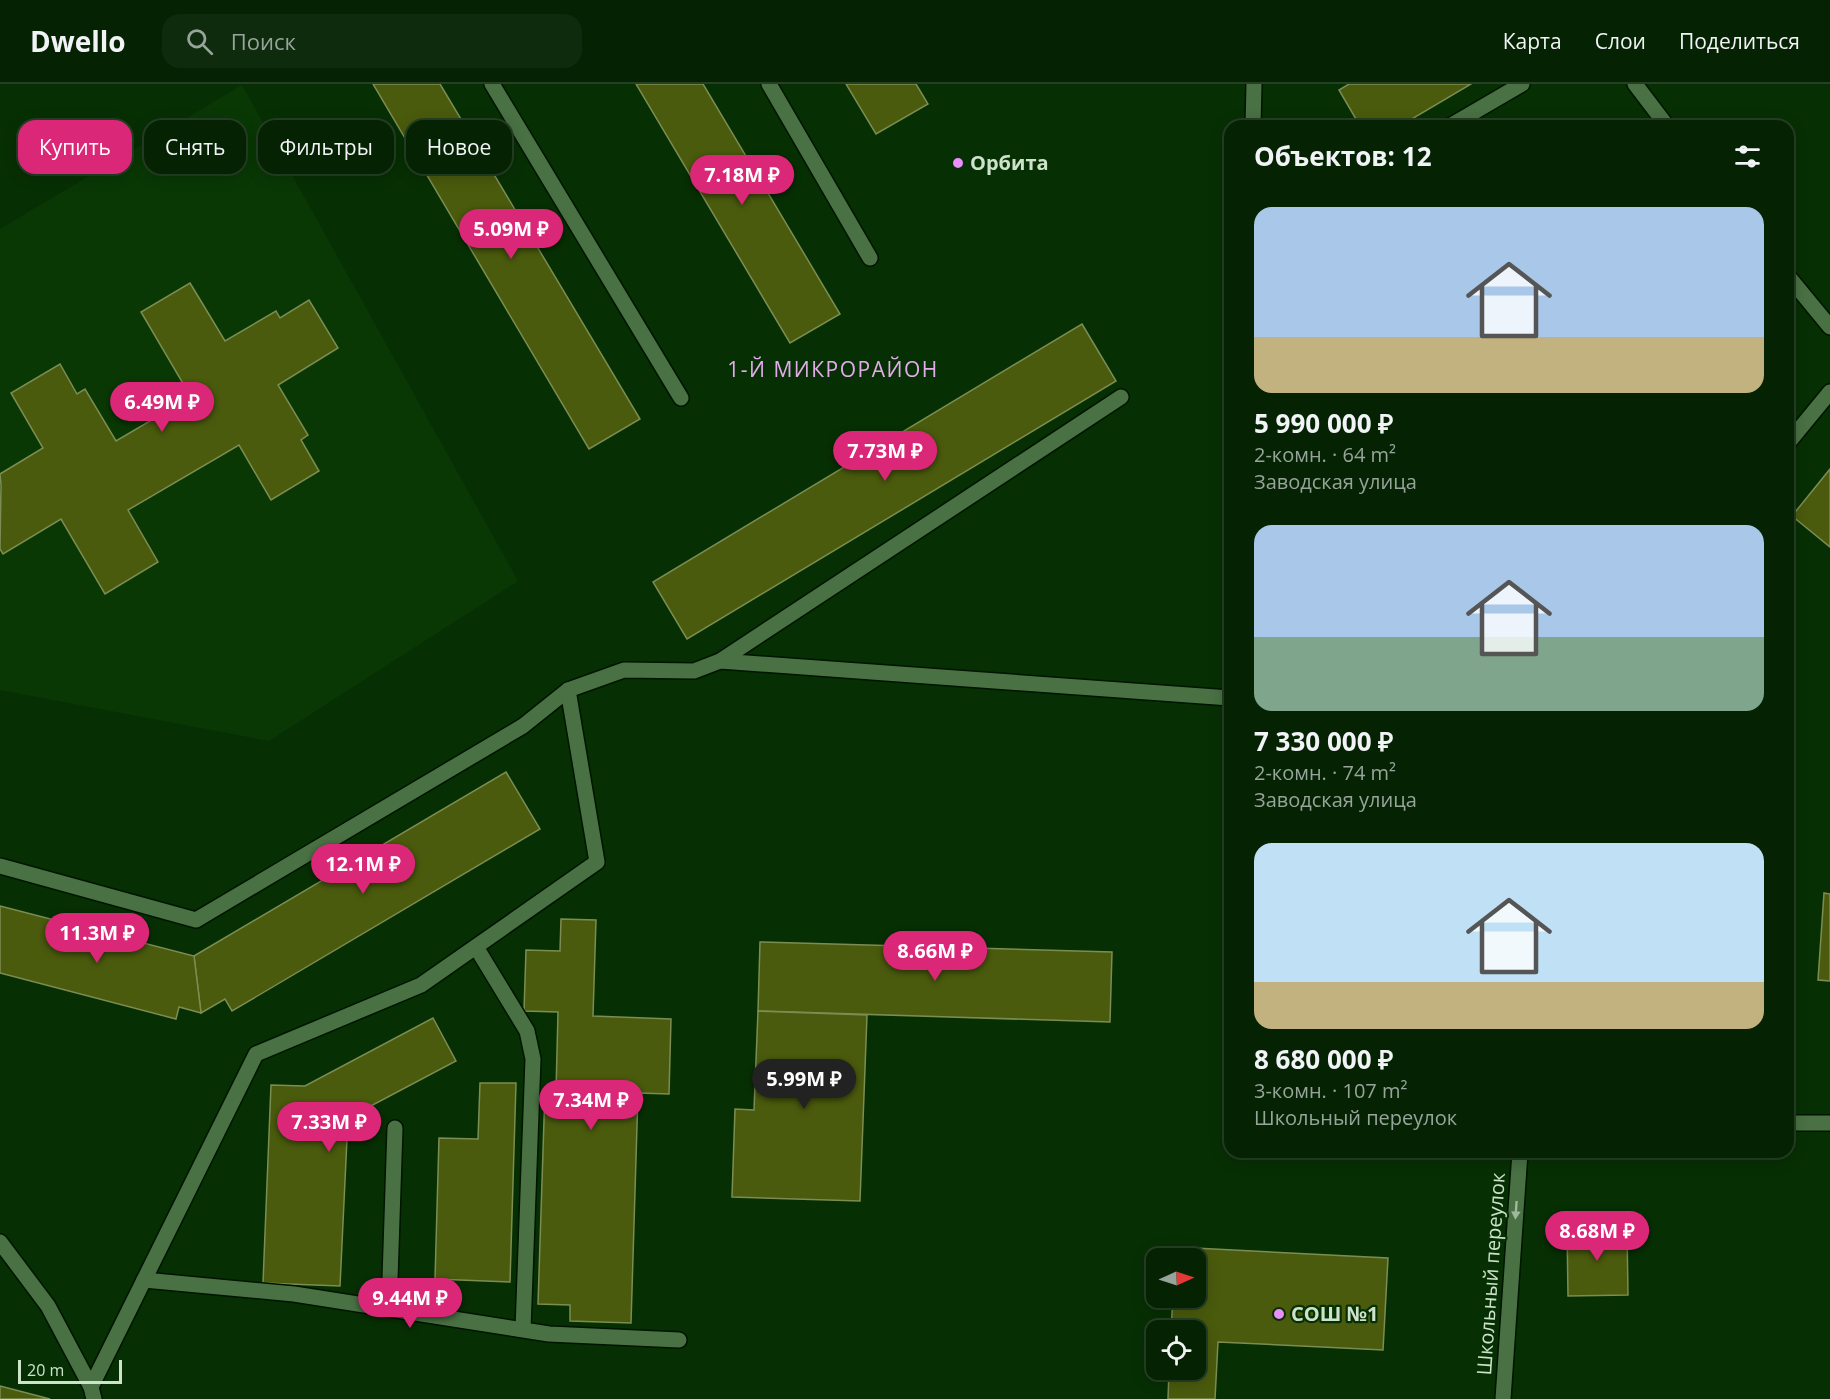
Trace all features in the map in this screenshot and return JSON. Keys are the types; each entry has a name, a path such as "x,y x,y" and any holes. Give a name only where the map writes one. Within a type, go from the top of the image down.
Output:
{"street":[{"path":"492,84 681,399"},
{"path":"769,84 870,258"},
{"path":"1253,120 1254,84"},
{"path":"1460,120 1522,84"},
{"path":"1635,84 1662,120"},
{"path":"1794,283 1830,327"},
{"path":"1794,436 1830,392"},
{"path":"0,866 196,920 523,726 568,690 624,669 694,671 720,661 1121,397"},
{"path":"720,661 1224,698"},
{"path":"93,1393 144,1280 256,1054 421,985 597,862 568,690"},
{"path":"476,947 527,1031 533,1059 523,1329"},
{"path":"1794,1123 1830,1123"},
{"path":"389,1309 395,1128"},
{"name":"Школьный переулок","path":"1503,1399 1520,1158"},
{"path":"0,1242 48,1306 93,1393"},
{"path":"144,1280 294,1294 549,1334 679,1340"}],"shaded area":[{"path":"242,85 261,120 258,120 258,174 292,174 518,581 269,741 0,690 0,229 92,174 132,174 132,150 144,143 144,174 246,174 246,120 183,120"}],"building":[{"path":"373,84 440,84 461,120 406,120 406,140"},
{"path":"636,84 703,84 840,314 790,343"},
{"path":"846,84 916,84 928,104 876,134"},
{"path":"1349,84 1471,84 1410,120 1356,120 1339,90"},
{"path":"426,174 494,174 640,419 589,449"},
{"path":"190,283 225,341 276,311 280,318 309,300 338,348 278,385 308,435 301,440 319,471 271,500 239,445 128,510 158,562 105,594 61,519 3,554 0,549 0,474 43,448 11,393 60,364 77,394 85,389 116,441 191,397 141,312"},
{"path":"1082,324 1116,381 687,639 653,582"},
{"path":"1830,469 1830,547 1794,518 1794,514"},
{"path":"506,772 540,829 232,1011 225,999 201,1013 194,956"},
{"path":"1824,893 1830,894 1830,981 1818,980"},
{"path":"0,906 194,956 201,1013 179,1007 176,1019 0,973"},
{"path":"561,919 596,920 593,1016 671,1019 669,1094 638,1093 631,1323 570,1321 570,1305 538,1304 545,1090 556,1091 558,1012 524,1011 526,950 560,951"},
{"path":"760,942 1112,952 1110,1022 758,1011"},
{"path":"758,1011 867,1015 860,1201 732,1197 735,1109 754,1110"},
{"path":"433,1018 456,1061 348,1118 340,1286 263,1283 271,1085 305,1086"},
{"path":"480,1083 516,1083 510,1282 435,1279 439,1138 478,1139"},
{"path":"1567,1228 1627,1228 1628,1295 1568,1296"},
{"name":"СОШ №1","path":"1206,1249 1388,1258 1383,1350 1218,1342 1215,1399 1168,1399 1169,1380 1206,1380 1206,1320 1172,1320 1172,1308 1206,1308"},
{"path":"0,1386 50,1399 0,1399"}],"place":[{"name":"Орбита","path":"958,163"},
{"name":"СОШ №1","path":"1279,1314"}],"district":[{"name":"1-Й МИКРОРАЙОН","path":"833,370"}]}
